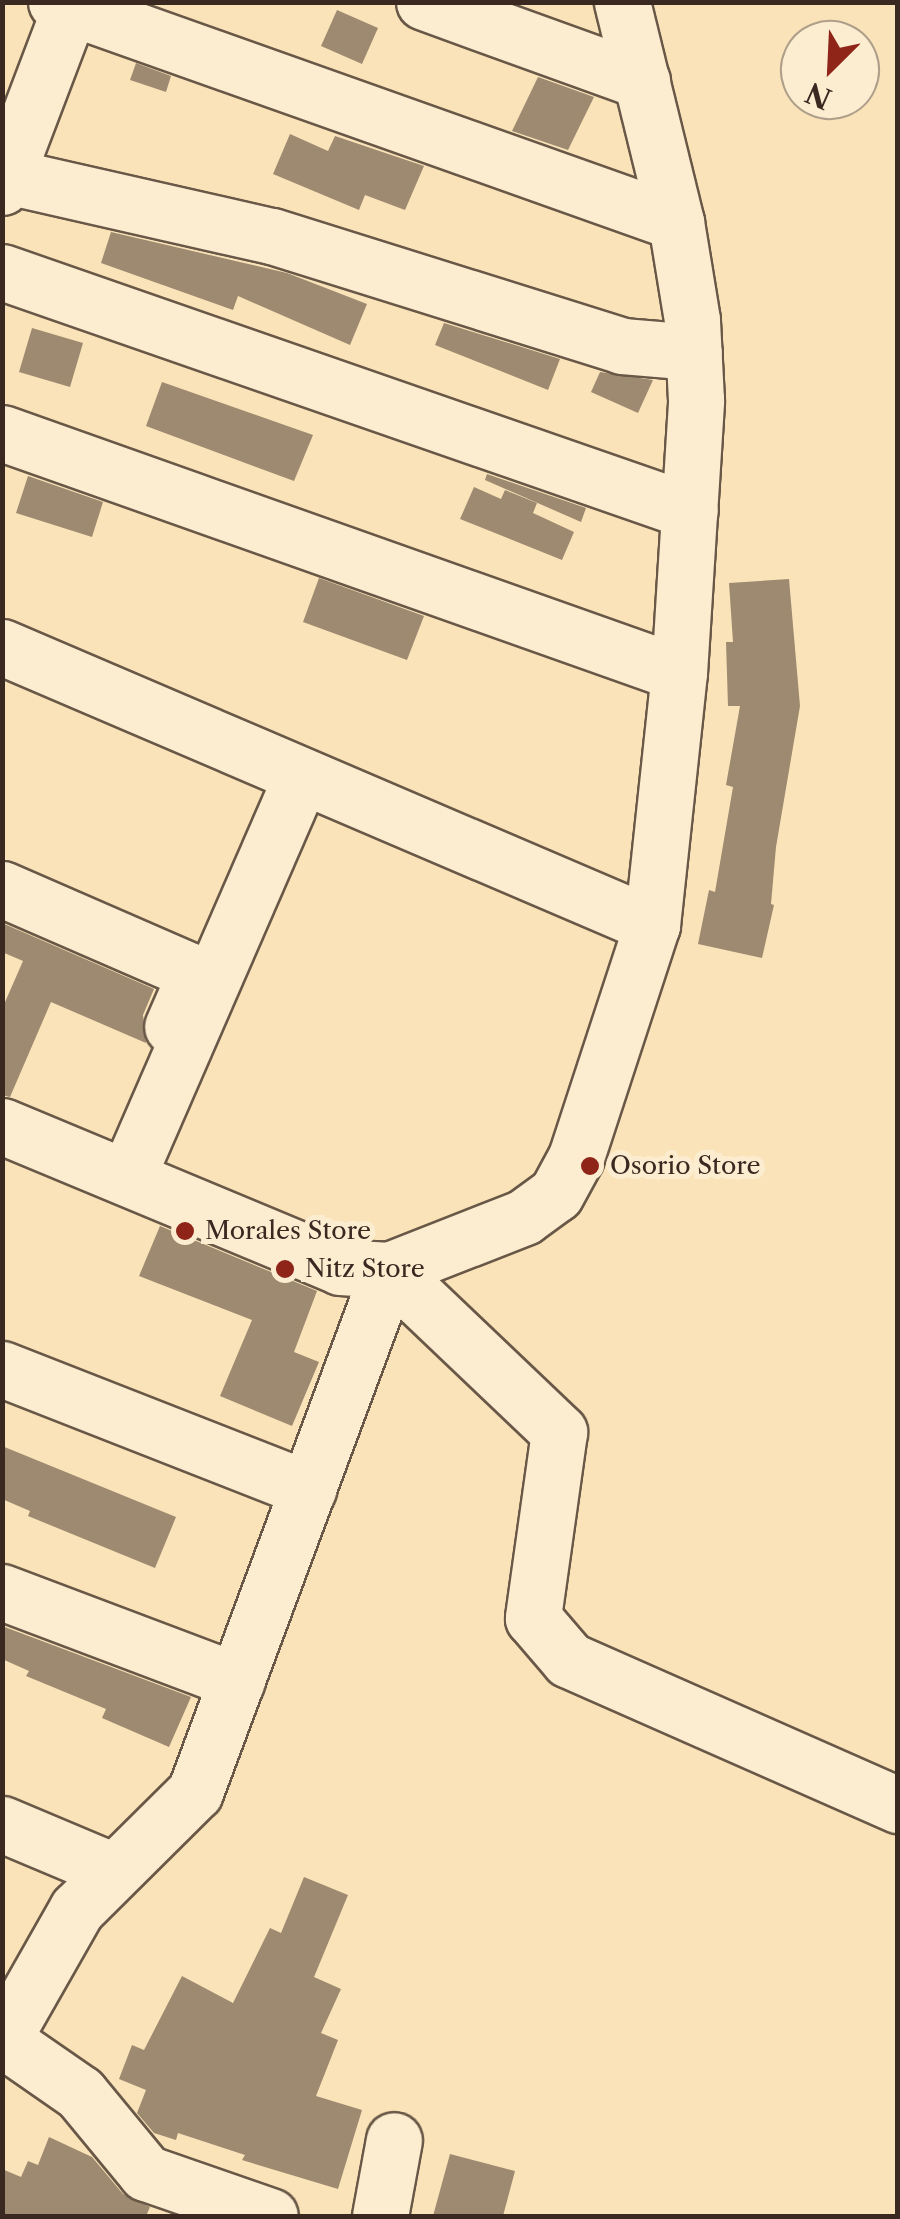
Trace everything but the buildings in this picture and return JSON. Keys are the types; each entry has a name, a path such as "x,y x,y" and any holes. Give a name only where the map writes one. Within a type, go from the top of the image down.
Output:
{"street":[{"path":"424,2 642,81"},
{"path":"2,1126 119,1171 340,1267 389,1270 524,1217 556,1194 576,1157 652,925 680,673 690,511 694,352 676,222 622,2"},
{"path":"676,222 63,5 4,182 272,236 622,346 694,352"},
{"path":"2,272 690,511"},
{"path":"2,434 680,673"},
{"path":"2,647 652,925"},
{"path":"119,1171 301,778"},
{"path":"2,889 194,975 119,1171"},
{"path":"270,2216 146,2172 80,2093 3,2039 77,1908 196,1792 389,1270"},
{"path":"389,1270 559,1432 533,1618 569,1660 898,1805"},
{"path":"2,1369 308,1489"},
{"path":"2,1592 237,1681"},
{"path":"2,1824 114,1871"},
{"path":"380,2216 394,2140"}],"place":[{"name":"Osorio Store","path":"590,1166"},
{"name":"Morales Store","path":"185,1231"},
{"name":"Nitz Store","path":"285,1269"}]}
